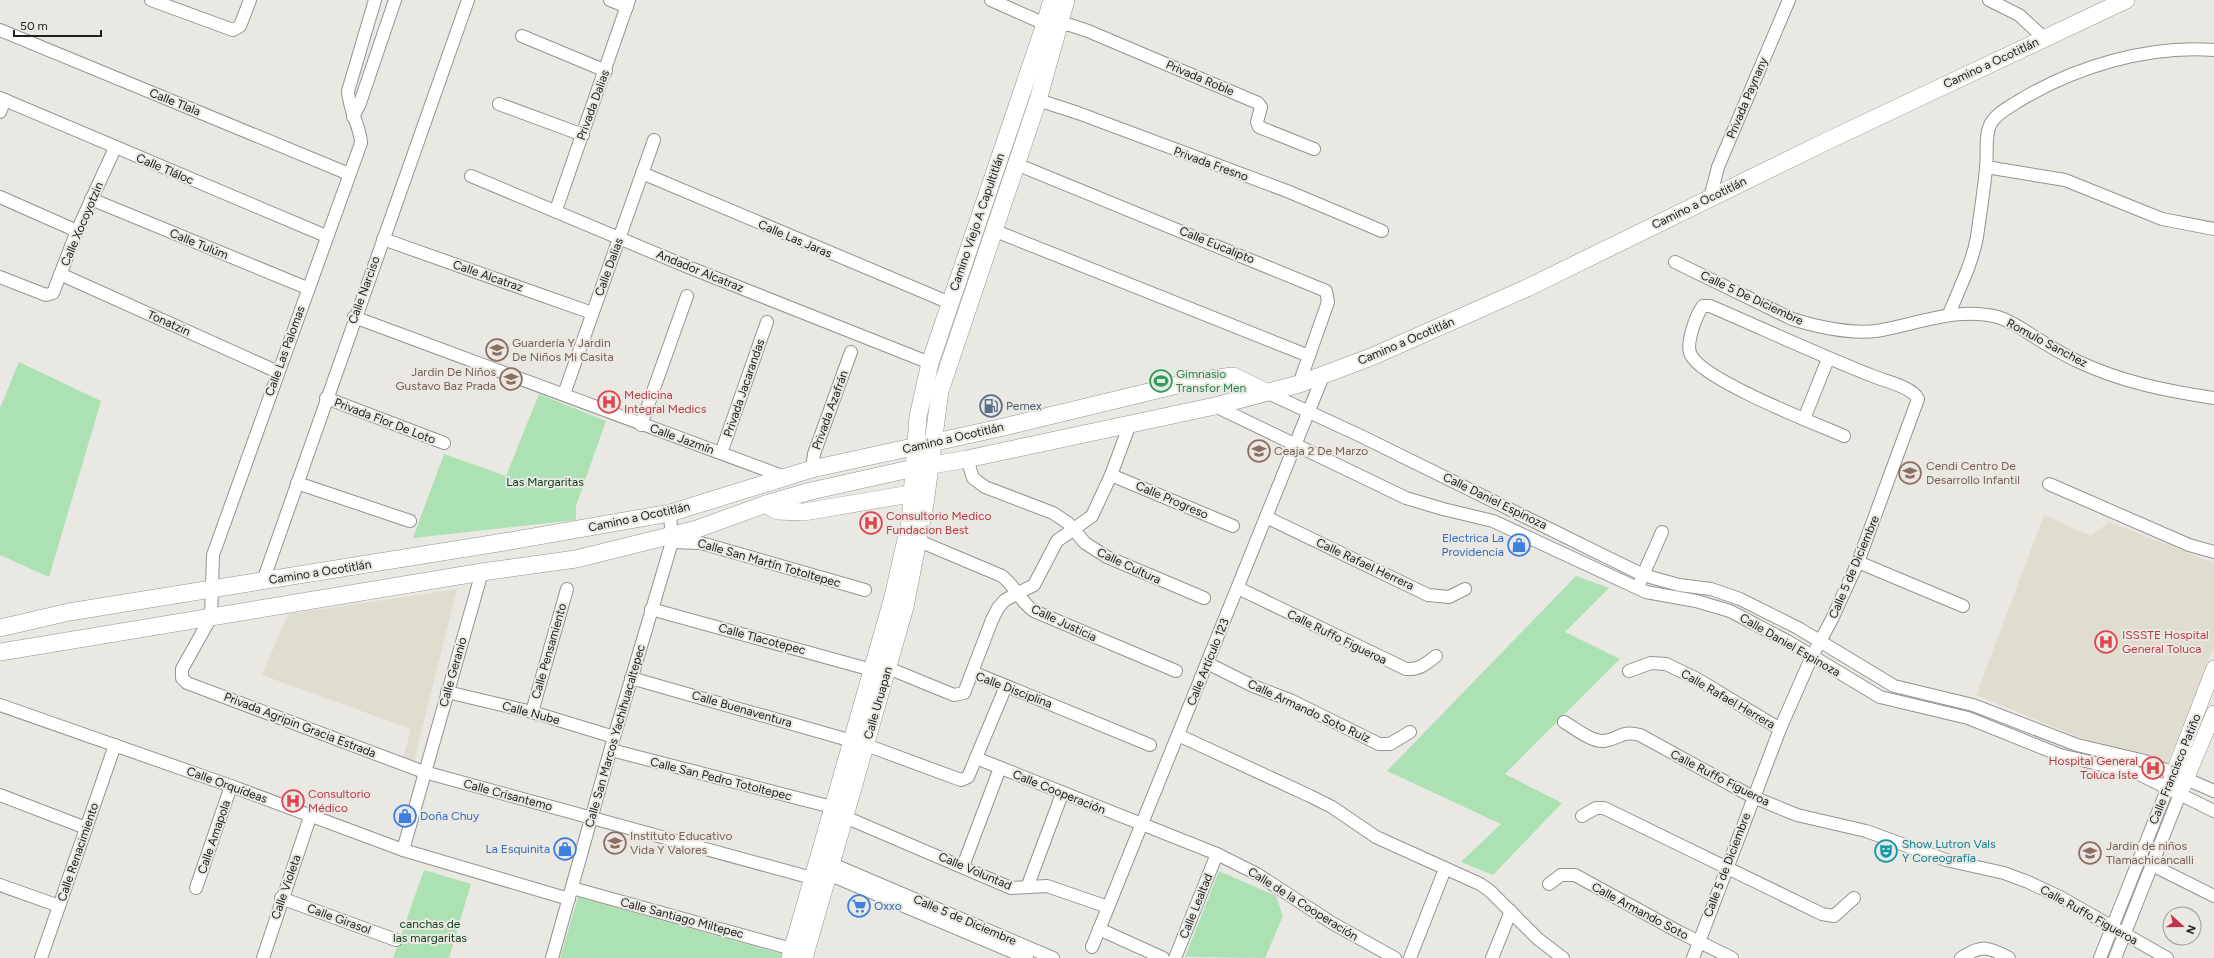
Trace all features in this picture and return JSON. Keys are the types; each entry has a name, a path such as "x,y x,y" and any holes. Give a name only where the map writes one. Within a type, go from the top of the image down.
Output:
{"main road":[{"name":"Camino Viejo A Capultitlán","path":"932,443 940,391 1038,100 1053,24 1052,0"},
{"name":"Camino Viejo A Capultitlán","path":"915,447 919,406 930,363 950,303 1053,24 1066,0"},
{"name":"Camino a Ocotitlán","path":"0,652 482,572 576,558 672,538 766,504 811,491 922,466 967,459 1215,406 1299,384 1323,376 1527,288 1710,198 2126,0"},
{"name":"Camino a Ocotitlán","path":"0,628 68,612 577,530 670,513 812,469 915,447 1111,400 1229,376 1239,378 1266,392"},
{"name":"Calle Uruapan","path":"880,669 905,607 919,541 922,466 932,443"},
{"name":"Calle Uruapan","path":"915,447 922,466"},
{"name":"Calle Uruapan","path":"795,955 824,872 838,812 880,669 906,542 920,493"},
{"path":"766,504 777,510 804,512 920,493"},
{"name":"Calle Uruapan","path":"824,872 838,812"}],"street":[{"path":"151,0 233,30 240,26 250,0"},
{"name":"Calle Las Palomas","path":"211,617 213,555 307,288 361,143 360,134 348,103 348,91 375,0"},
{"path":"353,117 360,104 395,0"},
{"name":"Calle Narciso","path":"263,581 354,317 468,0"},
{"path":"610,0 628,4"},
{"path":"991,0 1053,24"},
{"name":"Privada Paynany","path":"1710,198 1718,166 1789,0"},
{"path":"1988,0 2018,15 2044,38"},
{"name":"Privada Dalias","path":"556,210 628,4"},
{"name":"Privada Roble","path":"1053,24 1088,31 1258,103 1261,107 1257,122 1259,127 1314,149"},
{"name":"Calle Tlala","path":"0,30 350,174"},
{"path":"522,36 606,70"},
{"path":"1949,314 1974,251 1986,167 1987,136 1991,123 2000,113 2063,78 2125,58 2173,49 2214,50"},
{"name":"Calle Tláloc","path":"0,112 2,99 326,236"},
{"name":"Privada Fresno","path":"1038,100 1078,113 1286,191 1382,231"},
{"path":"499,104 583,135"},
{"name":"Calle Dalias","path":"564,394 654,140"},
{"name":"Calle Xocoyotzin","path":"0,277 46,295 55,291 60,274 77,232 115,148"},
{"name":"Calle Eucalipto","path":"1016,164 1326,291 1328,302 1299,384"},
{"path":"1986,167 2065,180 2162,219 2214,229"},
{"name":"Calle Las Jaras","path":"642,173 950,303"},
{"name":"Andador Alcatraz","path":"471,176 556,210 688,267 930,363"},
{"path":"0,197 77,232"},
{"name":"Calle Tulúm","path":"92,199 307,288"},
{"path":"993,230 1309,356"},
{"name":"Calle Alcatraz","path":"383,239 592,313"},
{"name":"Calle 5 De Diciembre","path":"1675,262 1792,319 1832,329 1873,331 1904,326 1949,314"},
{"name":"Tonatzin","path":"60,274 278,372"},
{"path":"641,424 687,296"},
{"path":"1804,419 1828,359 1704,305 1701,308 1689,342 1690,355 1699,366 1748,394 1804,419 1844,436"},
{"name":"Romulo Sanchez","path":"1949,314 1998,317 2026,330 2047,345 2113,376 2158,389 2214,398"},
{"name":"Calle Jazmín","path":"354,317 785,477"},
{"name":"Privada Jacarandas","path":"721,453 767,322"},
{"name":"Privada Azafrán","path":"812,469 814,454 851,352"},
{"name":"Calle 5 de Diciembre","path":"1693,958 1726,866 1780,730 1812,656 1832,619 1858,562 1918,399 1913,393 1828,359"},
{"name":"Calle Artículo 123","path":"1092,947 1323,376"},
{"name":"Calle Daniel Espinoza","path":"1266,392 1516,511 1643,575 1679,585 1711,589 1728,594 1775,615 1820,640 1894,686 1973,705 2077,744 2130,756 2214,791"},
{"name":"Privada Flor De Loto","path":"326,398 444,443"},
{"name":"Calle Daniel Espinoza","path":"1215,406 1295,446 1406,498 1493,521 1638,588 1663,596 1696,601 1730,611 1751,620 1880,697 1968,718 2060,755 2137,773 2214,811"},
{"path":"972,672 992,620 1005,600 1034,585 1053,546 1060,538 1074,530 1092,516 1111,475 1130,424"},
{"name":"Calle Cultura","path":"967,459 971,474 985,487 1054,513 1074,530 1085,543 1127,568 1204,598"},
{"name":"Calle Progreso","path":"1111,475 1233,526"},
{"path":"297,483 410,521"},
{"path":"2049,484 2189,545 2214,552"},
{"name":"Calle San Marcos Yachihuacaltepec","path":"552,958 672,538 670,513"},
{"name":"Calle Rafael Herrera","path":"1266,518 1428,595 1449,597 1465,590"},
{"path":"1638,588 1662,532"},
{"name":"Calle San Martín Totoltepec","path":"672,538 701,543 865,590"},
{"name":"Calle Justicia","path":"919,541 1002,576 1013,585 1017,594 1024,603 1034,611 1176,671"},
{"path":"1858,562 1963,606"},
{"name":"Calle Geranio","path":"403,850 482,572"},
{"name":"Calle Ruffo Figueroa","path":"1238,588 1406,669 1421,667 1436,656"},
{"name":"Calle Pensamiento","path":"532,712 567,589"},
{"name":"Calle Tlacotepec","path":"652,609 880,669"},
{"name":"Privada Agripin Gracia Estrada","path":"211,617 182,674 182,678 187,682 424,772"},
{"name":"Calle Armando Soto Ruíz","path":"1207,663 1253,686 1290,700 1379,744 1390,744 1410,732"},
{"name":"Calle Rafael Herrera","path":"1629,671 1651,663 1666,664 1697,679 1780,730"},
{"name":"Calle Francisco Patiño","path":"2115,958 2152,865 2174,791 2173,773 2214,668"},
{"name":"Calle Disciplina","path":"880,669 957,695 966,690 972,672 1150,745"},
{"name":"Calle Buenaventura","path":"632,678 859,743"},
{"path":"859,743 961,780 968,777 1006,686"},
{"name":"Calle Nube","path":"447,692 532,712 614,737"},
{"name":"Calle Orquídeas","path":"0,704 231,786 310,817 403,850 570,894"},
{"path":"1968,718 1973,705"},
{"name":"Calle Francisco Patiño","path":"2100,958 2174,791 2187,780 2214,713"},
{"name":"Calle Ruffo Figueroa","path":"1564,722 1596,740 1603,741 1625,733 1640,735 1753,797 1797,815 1866,831 1946,860 2004,873 2060,896 2167,958"},
{"path":"1178,735 1310,796 1332,808 1376,837 1480,884 1511,911 1538,939 1563,958"},
{"name":"Calle Renacimiento","path":"41,958 114,745"},
{"name":"Calle San Pedro Totoltepec","path":"611,750 838,812"},
{"name":"Calle Cooperación","path":"976,758 1062,794 1143,824"},
{"path":"963,866 1000,768"},
{"name":"Calle Crisantemo","path":"424,772 592,818 824,872"},
{"name":"Calle Amapola","path":"196,888 231,786"},
{"path":"1028,885 1062,794"},
{"path":"0,795 86,828"},
{"path":"1582,816 1596,808 1604,808 1829,916 1839,913 1854,898"},
{"name":"Calle Voluntad","path":"838,812 1011,888 1028,885 1056,888 1108,907"},
{"name":"Calle Violeta","path":"263,958 281,898 310,817"},
{"name":"Calle de la Cooperación","path":"1143,824 1217,854 1257,874 1332,923 1395,958"},
{"name":"Calle Lealtad","path":"1175,958 1217,854"},
{"path":"2152,865 2214,896"},
{"path":"1410,958 1445,869"},
{"name":"Calle 5 de Diciembre","path":"824,872 1027,958"},
{"name":"Calle 5 de Diciembre","path":"824,872 1053,958"},
{"name":"Calle Armando Soto","path":"1549,884 1561,875 1575,875 1699,942 1732,958"},
{"path":"0,886 59,906"},
{"name":"Calle Santiago Miltepec","path":"570,894 795,955"},
{"name":"Calle Girasol","path":"281,898 396,940"},
{"path":"1492,958 1511,911"},
{"path":"1099,929 1163,958"},
{"path":"1960,958 1972,950 1984,947 1992,949 2009,958"}],"shaded area":[{"name":"ISSSTE Hospital General Toluca","path":"2044,515 2091,536 2109,522 2214,563 2214,646 2168,762 2144,753 2088,741 1976,695"},
{"path":"457,589 414,761 403,758 411,729 262,675 288,614"}],"green space":[{"path":"19,362 101,401 49,577 0,555 0,408"},
{"name":"Las Margaritas","path":"539,394 606,421 576,506 576,520 413,538 444,454 506,476"},
{"path":"1576,576 1609,588 1565,632 1620,659 1505,774 1562,803 1493,875 1461,862 1501,824 1387,771"},
{"name":"canchas de las margaritas","path":"424,870 471,884 449,958 393,958"},
{"path":"1219,871 1276,896 1283,916 1265,958 1185,957"},
{"path":"578,897 785,955 784,958 560,958"}],"waterway":[{"path":"999,187 1016,138"}],"place":[{"name":"Guardería Y Jardin De Niños Mi Casita","path":"497,350"},
{"name":"Jardin De Niños Gustavo Baz Prada","path":"511,379"},
{"name":"Gimnasio Transfor Men","path":"1161,381"},
{"name":"Medicina Integral Medics","path":"609,402"},
{"name":"Pemex","path":"991,406"},
{"name":"Ceaja 2 De Marzo","path":"1259,451"},
{"name":"Cendi Centro De Desarrollo Infantil","path":"1910,473"},
{"name":"Consultorio Medico Fundacion Best","path":"871,523"},
{"name":"Electrica La Providencia","path":"1519,545"},
{"name":"ISSSTE Hospital General Toluca","path":"2106,642"},
{"name":"Hospital General Toluca Iste","path":"2153,768"},
{"name":"Consultorio Médico","path":"293,801"},
{"name":"Doña Chuy","path":"405,816"},
{"name":"Instituto Educativo Vida Y Valores","path":"615,843"},
{"name":"La Esquinita","path":"565,849"},
{"name":"Show Lutron Vals Y Coreografía","path":"1886,851"},
{"name":"Jardin de niños Tlamachicancalli","path":"2090,853"},
{"name":"Oxxo","path":"859,906"}]}
